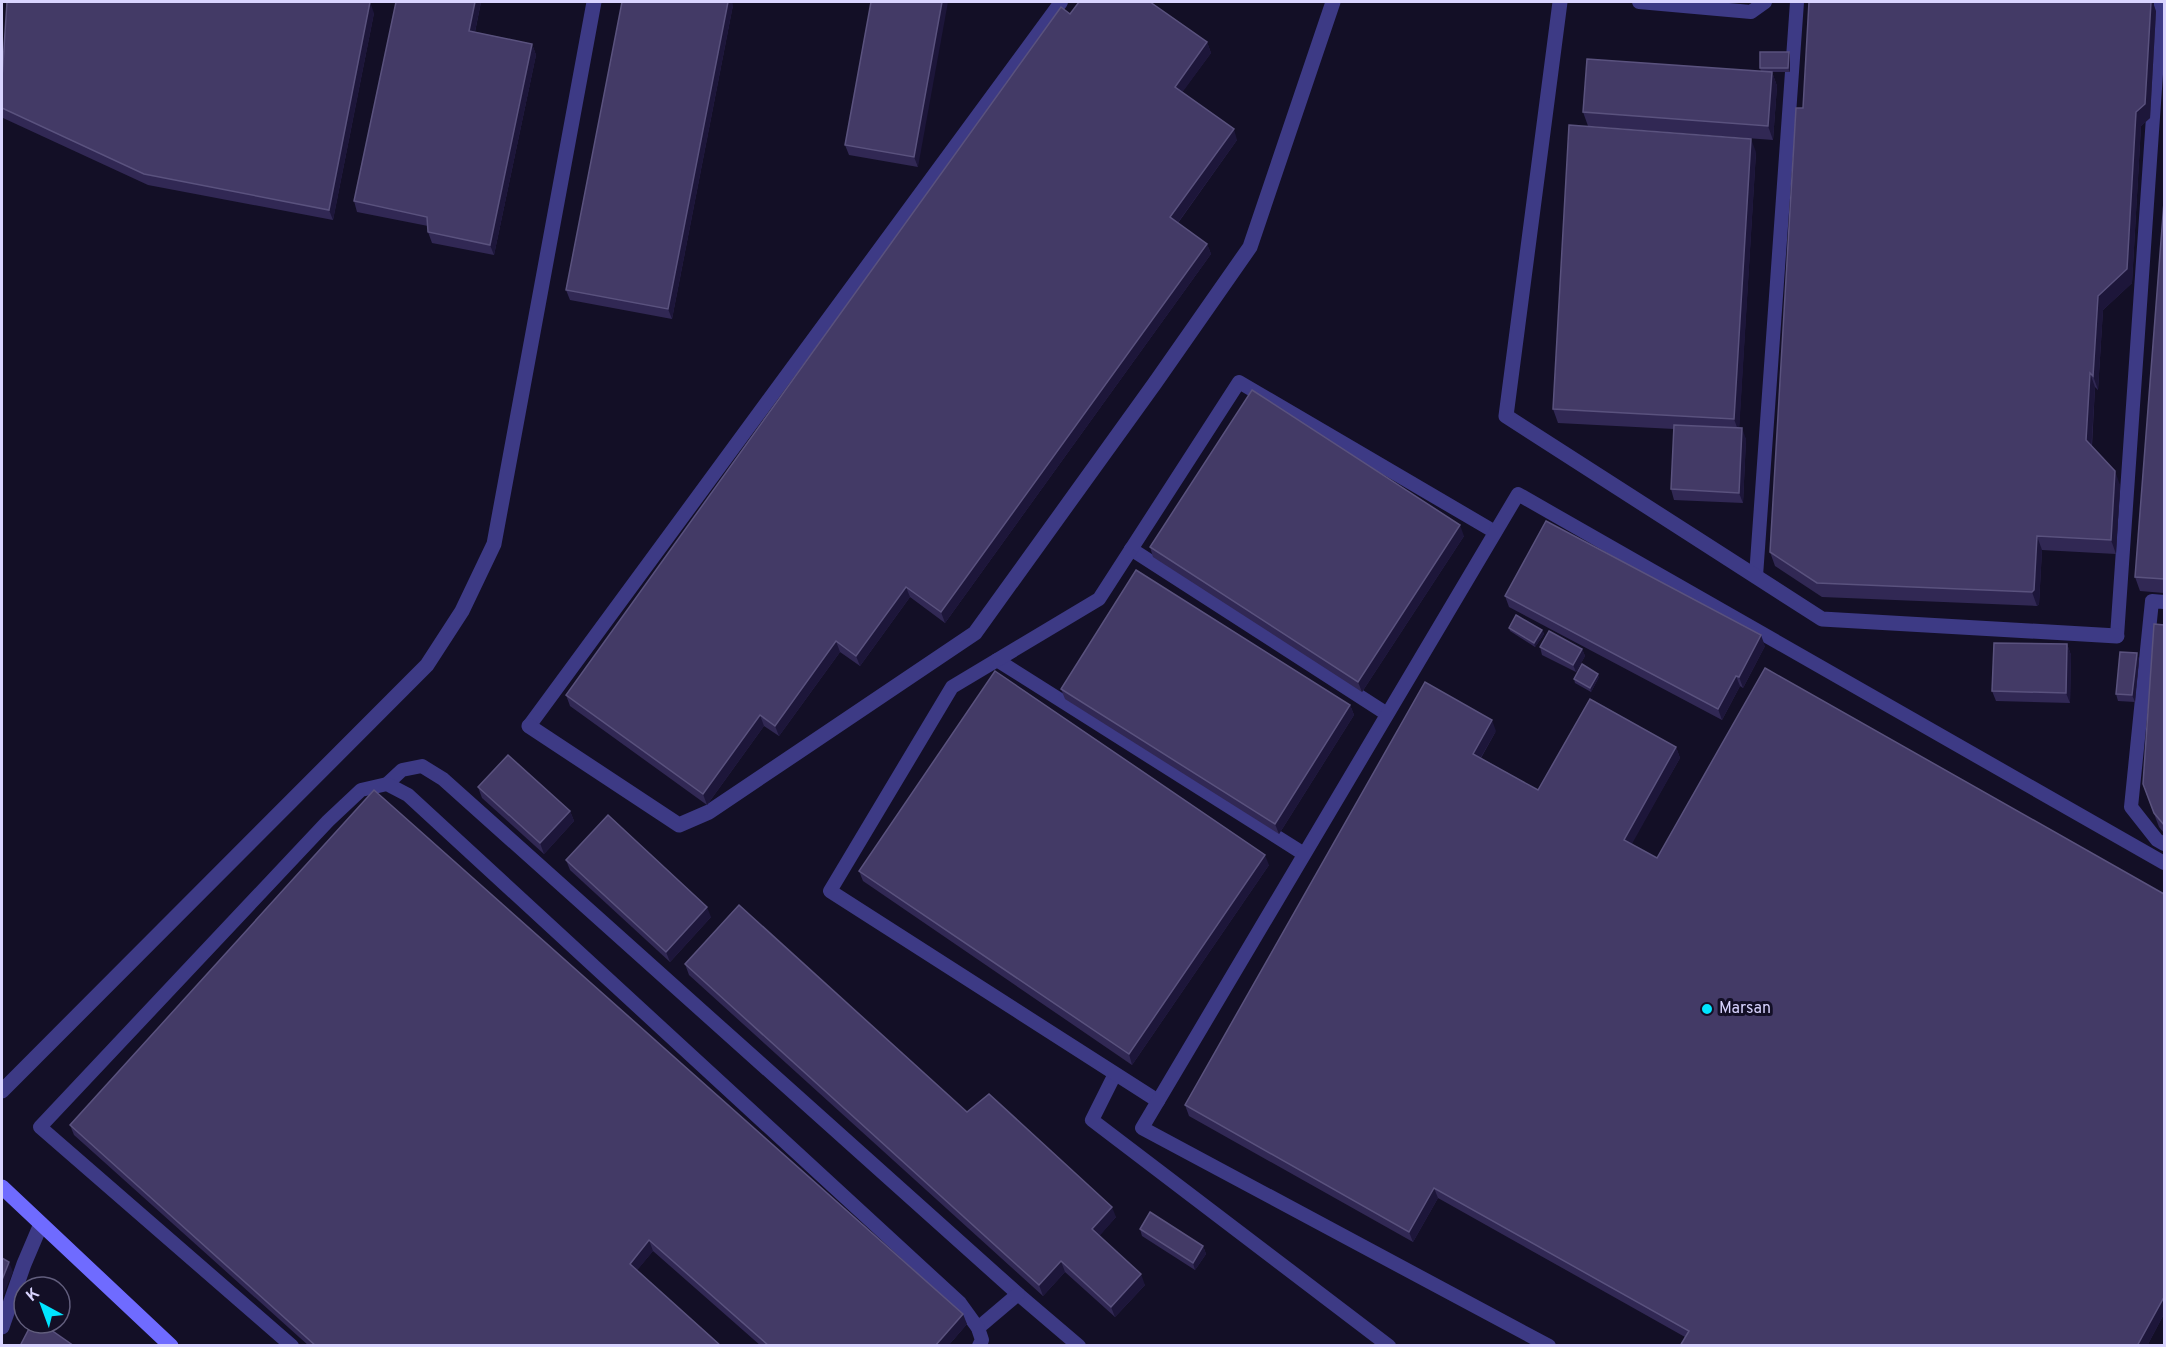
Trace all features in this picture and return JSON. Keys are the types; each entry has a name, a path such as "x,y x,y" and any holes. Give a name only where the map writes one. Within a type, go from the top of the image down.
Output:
{"street":[{"path":"2,1091 427,665 462,611 495,544 594,2"},
{"path":"529,726 679,825 709,812 975,633 1250,247 1333,2"},
{"path":"1560,2 1506,416 1822,619 2117,636"},
{"path":"2,1187 171,1346"},
{"path":"2,1327 41,1224"}],"lane":[{"path":"529,726 1061,2"},
{"path":"1639,2 1751,12 1765,2"},
{"path":"1756,576 1797,2"},
{"path":"2117,636 2161,2"},
{"path":"1158,1101 830,891 952,687 1099,599 1239,382 1495,532"},
{"path":"1549,1346 1142,1128 1518,494 2164,863"},
{"path":"1131,549 1387,714"},
{"path":"2164,602 2152,601 2131,807 2157,840 2164,844"},
{"path":"998,660 1304,854"},
{"path":"292,1346 40,1127 328,821 361,790 387,784 402,770 422,766 443,779 1079,1346"},
{"path":"387,784 408,795 960,1303 978,1328 982,1340 979,1346"},
{"path":"1115,1074 1092,1120 1389,1346"},
{"path":"978,1328 1018,1294"}],"building":[{"path":"7,2 370,2 329,210 144,174 2,108"},
{"path":"396,2 475,2 469,31 532,44 490,245 428,232 427,217 354,201"},
{"path":"622,2 728,2 668,309 566,290"},
{"path":"871,2 942,2 914,157 845,145"},
{"path":"1079,2 1150,2 1207,42 1175,87 1234,129 1170,217 1207,244 941,612 906,587 856,656 836,641 775,726 760,715 703,794 566,695 1061,7 1070,14"},
{"path":"1809,2 2151,2 2145,104 2136,112 2127,269 2098,296 2093,376 2090,373 2086,440 2115,471 2111,540 2037,536 2034,590 2032,592 1817,583 1770,552 1796,108 1803,108"},
{"path":"1760,52 1789,52 1788,68 1760,68"},
{"path":"1587,59 1772,72 1768,126 1583,112"},
{"path":"1569,125 1751,139 1734,419 1553,409"},
{"path":"2164,202 2164,579 2135,577"},
{"path":"1252,390 1460,525 1358,682 1150,547"},
{"path":"1674,425 1742,428 1739,493 1671,489"},
{"path":"1546,521 1761,635 1739,677 1736,676 1718,709 1505,596"},
{"path":"1136,570 1350,705 1275,824 1061,689"},
{"path":"1516,615 1542,630 1534,643 1509,628"},
{"path":"2154,624 2164,625 2164,825 2154,813 2143,784"},
{"path":"1549,631 1582,649 1573,665 1540,647"},
{"path":"1994,643 2067,644 2066,693 1992,691"},
{"path":"2120,652 2137,653 2132,695 2116,694"},
{"path":"1582,664 1598,674 1590,688 1574,679"},
{"name":"Marsan","path":"1765,668 2164,894 2164,1297 2137,1346 1680,1346 1689,1331 1434,1188 1409,1232 1185,1105 1425,682 1492,720 1473,754 1538,790 1590,699 1676,747 1624,840 1657,858"},
{"path":"995,671 1265,855 1129,1054 859,871"},
{"path":"508,755 570,811 540,843 478,787"},
{"path":"374,790 963,1314 935,1346 769,1346 649,1240 630,1264 721,1346 316,1346 70,1125"},
{"path":"608,815 707,907 666,952 566,860"},
{"path":"739,905 967,1112 989,1094 1112,1207 1092,1229 1141,1274 1111,1307 1061,1261 1039,1285 685,964"},
{"path":"1150,1212 1203,1246 1193,1263 1140,1229"},
{"path":"2,1258 9,1262 2,1280"},
{"path":"26,1335 58,1335 74,1346 20,1346"}],"place":[{"name":"Marsan","path":"1707,1009"}]}
